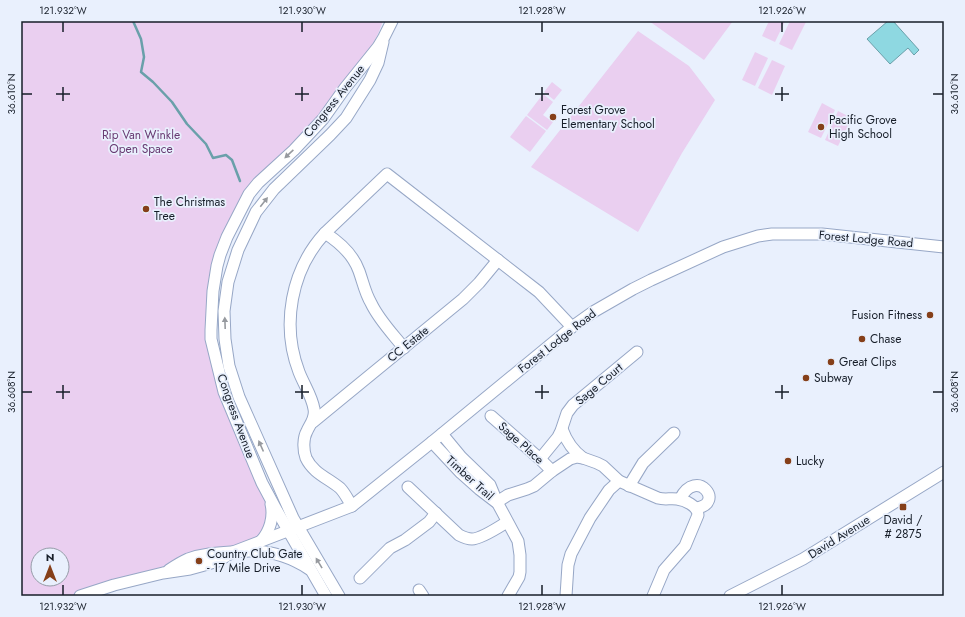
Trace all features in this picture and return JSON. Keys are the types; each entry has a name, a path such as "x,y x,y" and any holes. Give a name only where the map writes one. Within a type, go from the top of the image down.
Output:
{"street":[{"name":"Congress Avenue","path":"339,596 294,529 268,496 252,462 224,392 216,361 210,330 213,291 220,255 227,237 249,194 258,183 294,150 323,119 378,46 392,21"},
{"name":"Congress Avenue","path":"326,596 311,570 294,529 293,518 239,397 229,366 225,339 224,311 228,282 238,250 256,212 274,189 346,118 370,80 378,63 384,37"},
{"path":"352,506 340,488 316,472 306,457 304,440 306,432 313,422 315,411 313,401 299,373 294,357 290,328 290,311 292,295 297,280 303,265 316,242 387,174 539,292 572,327"},
{"path":"325,233 337,241 356,264 364,290 378,317 404,348"},
{"name":"Forest Lodge Road","path":"80,596 114,585 190,569 218,561 233,552 352,506 572,327 593,312 651,280 723,247 758,236 772,234 822,234 944,247"},
{"name":"CC Estate","path":"313,422 464,298 498,260"},
{"name":"Sage Court","path":"540,459 558,437 567,413 573,405 637,352"},
{"name":"Sage Place","path":"491,416 552,471"},
{"path":"562,429 564,437 576,452 583,458 603,466 624,483 658,498 680,499 696,508 698,515 685,546 664,570 653,596"},
{"path":"566,596 568,565 572,554 590,518 608,490 624,483 674,433"},
{"path":"442,434 461,457 490,485 497,502 518,541 520,547 521,564 519,577 508,596"},
{"name":"Timber Trail","path":"432,442 479,489 497,502 508,495 534,486 570,458 583,458"},
{"name":"David Avenue","path":"730,596 803,559 944,472"},
{"path":"680,499 684,492 692,487 698,486 706,489 708,492 708,498 705,504 696,508"},
{"path":"408,487 459,535 466,538 472,539 480,537 507,522"},
{"path":"261,542 266,536 273,515 268,496"},
{"path":"360,578 390,548 414,534 429,522 436,513"},
{"path":"233,552 265,552 288,558 311,570"}],"green space":[{"name":"Rip Van Winkle Open Space","path":"21,21 383,21 365,58 345,88 258,183 217,266 216,361 268,496 266,536 163,573 78,596 21,596"},
{"path":"649,21 733,21 704,60"},
{"path":"769,21 785,21 775,42 762,36"},
{"path":"790,21 806,22 792,50 779,44"},
{"path":"638,31 689,66 715,100 682,153 638,232 531,167"},
{"path":"755,52 768,58 755,86 742,80"},
{"path":"772,60 785,66 772,95 758,88"},
{"path":"552,82 562,90 554,100 544,92"},
{"path":"543,94 553,102 543,115 553,122 547,130 527,115"},
{"path":"822,103 835,110 821,138 808,132"},
{"path":"838,111 852,118 838,146 825,140"},
{"path":"526,116 546,131 530,152 510,137"}],"water":[{"path":"888,21 893,21 919,50 914,55 908,48 890,64 867,39"}],"waterway":[{"path":"133,21 141,39 144,57 141,72 172,102 187,124 206,144 213,158 226,155 232,160 240,181"}],"place":[{"name":"Forest Grove Elementary School","path":"553,117"},
{"name":"Pacific Grove High School","path":"821,127"},
{"name":"The Christmas Tree","path":"146,209"},
{"name":"Fusion Fitness","path":"930,315"},
{"name":"Chase","path":"862,339"},
{"name":"Great Clips","path":"831,362"},
{"name":"Subway","path":"806,378"},
{"name":"Lucky","path":"788,461"},
{"name":"David / # 2875","path":"903,507"},
{"name":"Country Club Gate - 17 Mile Drive","path":"199,561"}]}
